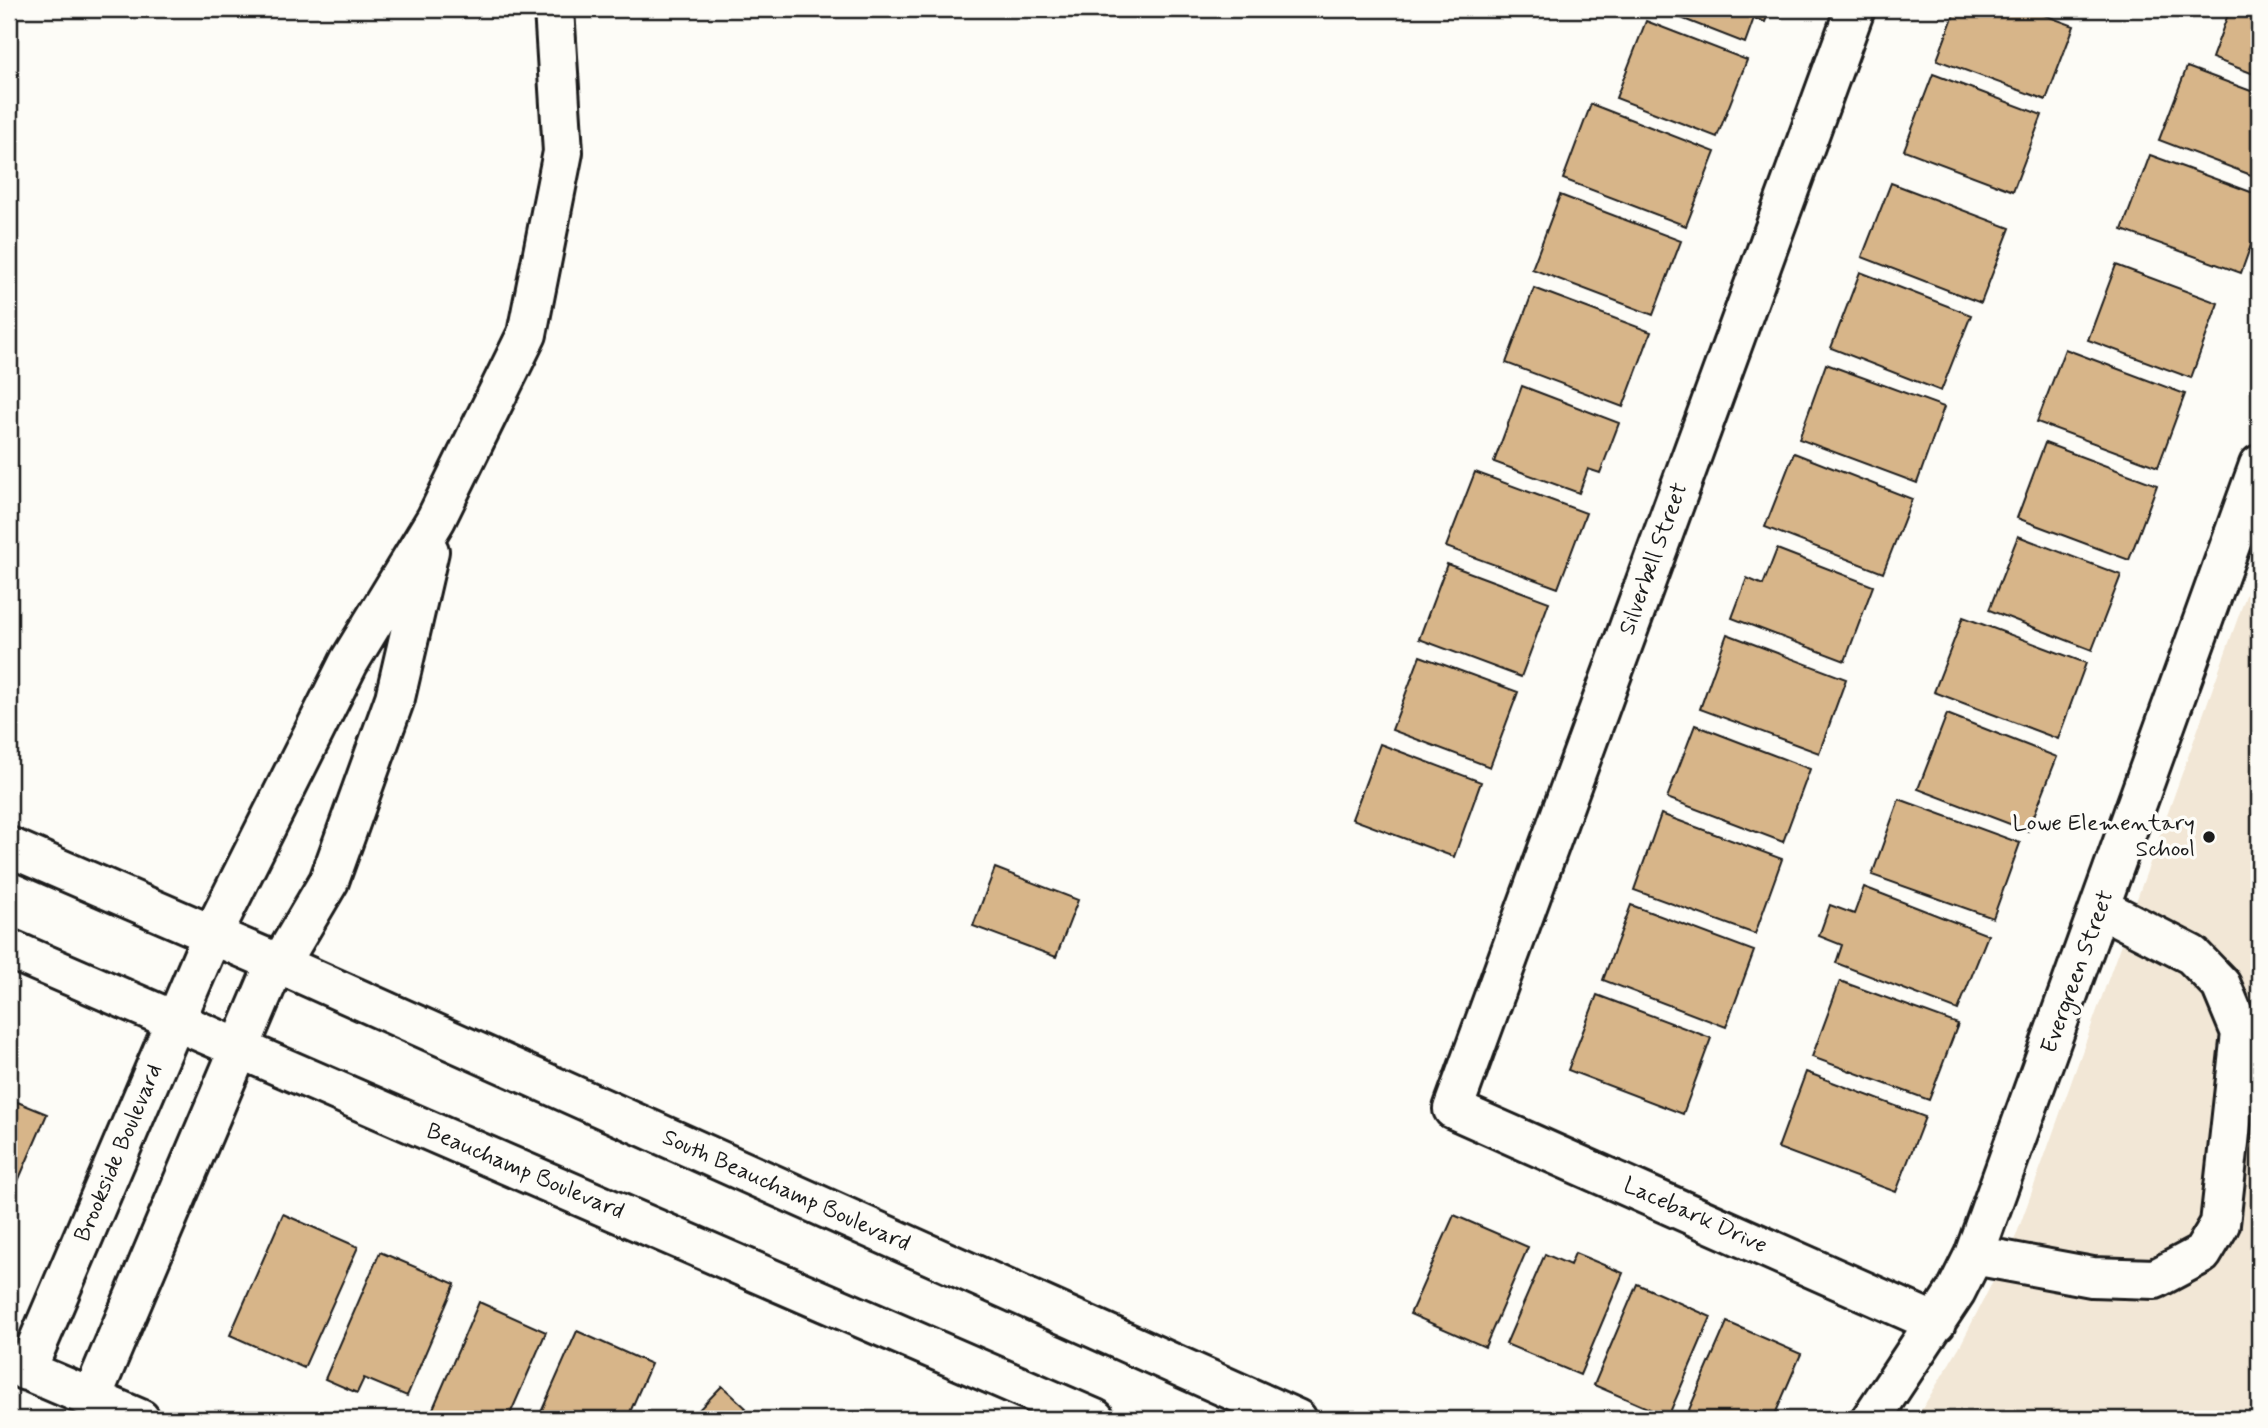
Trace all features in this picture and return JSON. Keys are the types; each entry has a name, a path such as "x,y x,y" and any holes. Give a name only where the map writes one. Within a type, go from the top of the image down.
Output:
{"street":[{"path":"91,1398 278,963 329,881 395,698 436,519 527,334 563,152 554,9"},
{"name":"Silverbell Street","path":"1453,1109 1855,9"},
{"name":"Evergreen Street","path":"1871,1419 1936,1323 1975,1255 2259,465"},
{"name":"Brookside Boulevard","path":"18,1367 212,935 349,662 436,519"},
{"path":"9,846 278,963"},
{"path":"1975,1255 2092,1277 2155,1279 2203,1254 2220,1224 2241,1033 2221,985 2192,955 2101,908"},
{"name":"Beauchamp Boulevard","path":"9,949 1095,1419"},
{"name":"South Beauchamp Boulevard","path":"278,963 1297,1419"},
{"name":"Lacebark Drive","path":"1453,1109 1936,1323"},
{"path":"18,1367 140,1419"}],"shaded area":[{"name":"Lowe Elementary School","path":"2259,559 2259,1419 1916,1419 1961,1344 2016,1236"}],"building":[{"path":"1658,9 1770,9 1765,22 1754,18 1745,43"},
{"path":"1956,9 2028,9 2074,26 2046,100 1937,60"},
{"path":"2230,9 2259,9 2259,76 2212,58"},
{"path":"1646,21 1747,60 1717,137 1616,98"},
{"path":"2187,67 2259,94 2259,178 2159,140"},
{"path":"1933,74 2042,115 2013,191 1904,150"},
{"path":"1591,104 1715,152 1686,226 1563,179"},
{"path":"2150,155 2259,195 2259,223 2241,273 2122,230"},
{"path":"1891,183 2010,228 1981,303 1862,257"},
{"path":"1560,195 1681,241 1653,315 1532,269"},
{"path":"2116,265 2218,303 2191,378 2088,340"},
{"path":"1860,272 1971,315 1941,391 1831,348"},
{"path":"1534,288 1651,332 1623,407 1506,363"},
{"path":"2065,349 2185,394 2158,467 2037,422"},
{"path":"1826,364 1944,407 1917,483 1799,439"},
{"path":"1522,386 1619,423 1600,473 1588,469 1579,493 1494,462"},
{"path":"2045,443 2157,485 2129,560 2017,518"},
{"path":"1794,453 1912,499 1883,573 1765,527"},
{"path":"1475,472 1586,513 1558,588 1446,547"},
{"path":"2018,536 2121,575 2092,650 1989,610"},
{"path":"1777,549 1873,586 1845,661 1732,618 1747,578 1763,585"},
{"path":"1447,564 1549,602 1521,677 1419,639"},
{"path":"1963,617 2086,663 2058,739 1934,692"},
{"path":"1727,634 1846,679 1819,753 1700,709"},
{"path":"1420,656 1518,692 1490,767 1392,730"},
{"path":"1947,714 2057,757 2028,831 1918,789"},
{"path":"1695,725 1810,769 1783,842 1667,798"},
{"path":"1380,744 1481,782 1454,857 1352,819"},
{"path":"1899,799 2020,843 1993,918 1872,875"},
{"path":"1661,814 1782,859 1755,934 1634,890"},
{"path":"995,868 1078,900 1056,957 973,926"},
{"path":"1864,887 1988,935 1958,1010 1836,963 1842,945 1819,936 1830,905 1854,914"},
{"path":"1631,905 1754,951 1726,1027 1603,980"},
{"path":"1840,981 1958,1024 1929,1100 1812,1057"},
{"path":"1597,995 1711,1038 1683,1114 1568,1070"},
{"path":"1806,1072 1925,1117 1896,1192 1778,1148"},
{"path":"15,1101 47,1114 9,1202 9,1113"},
{"path":"283,1214 358,1247 304,1368 230,1335"},
{"path":"1454,1215 1528,1247 1485,1347 1410,1314"},
{"path":"380,1252 455,1284 407,1396 364,1378 357,1393 325,1379"},
{"path":"1575,1253 1623,1273 1580,1375 1506,1344 1545,1254 1570,1265"},
{"path":"1637,1284 1711,1317 1668,1417 1594,1385"},
{"path":"479,1302 546,1332 508,1419 429,1418"},
{"path":"1727,1322 1801,1354 1773,1419 1685,1419"},
{"path":"577,1331 651,1364 627,1419 538,1419"},
{"path":"722,1386 746,1408 737,1418 739,1419 690,1419"}],"place":[{"name":"Lowe Elementary School","path":"2209,837"}]}
